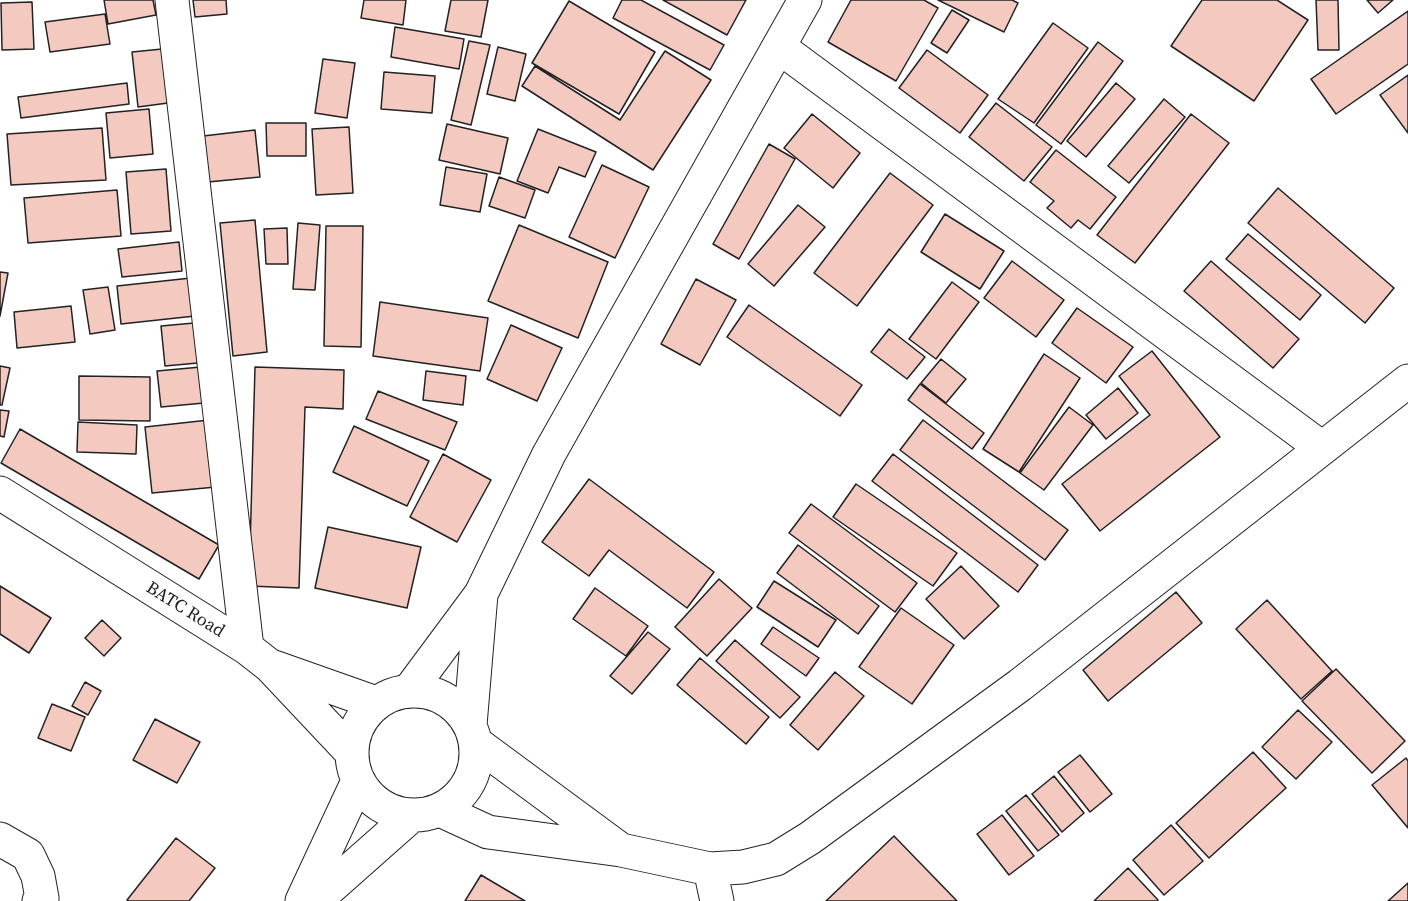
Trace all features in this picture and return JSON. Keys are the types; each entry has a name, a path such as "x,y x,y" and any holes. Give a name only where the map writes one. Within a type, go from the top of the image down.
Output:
{"street":[{"path":"172,0 258,657 376,703"},
{"path":"409,691 481,594 549,454 805,0"},
{"path":"779,47 1322,448"},
{"path":"354,766 371,799 390,811 426,813 488,832 621,850 710,869 743,867 776,858 810,838 1020,685 1408,381"},
{"name":"BATC Road","path":"0,493 258,657 354,766"},
{"path":"315,901 426,813 458,798 470,782 476,763 473,734 481,594"},
{"path":"302,901 354,766 354,733 363,716 376,703 392,694 409,691 428,692 444,698 459,710 473,734 621,850"},
{"path":"0,839 27,855 38,876 42,898 39,901"},
{"path":"710,869 717,901"}],"building":[{"path":"104,0 153,0 156,15 108,24"},
{"path":"193,0 226,0 227,14 195,17"},
{"path":"364,0 406,0 403,25 361,18"},
{"path":"451,0 488,0 481,37 445,31"},
{"path":"622,0 641,0 724,45 710,70 613,18"},
{"path":"663,0 746,0 727,35"},
{"path":"851,0 924,0 938,8 896,81 828,42"},
{"path":"938,0 1012,0 1018,3 1004,32"},
{"path":"1202,0 1277,0 1308,20 1254,101 1171,46"},
{"path":"1316,0 1338,0 1339,50 1318,50"},
{"path":"1367,0 1393,0 1378,13"},
{"path":"569,1 655,52 619,114 532,63"},
{"path":"32,2 34,49 2,50 1,3"},
{"path":"952,10 969,20 947,53 931,43"},
{"path":"1408,11 1408,64 1336,114 1311,79"},
{"path":"105,14 110,44 50,52 45,22"},
{"path":"1053,23 1088,48 1034,123 998,99"},
{"path":"395,27 464,39 459,69 391,57"},
{"path":"469,41 490,45 471,125 451,120"},
{"path":"1098,42 1123,61 1061,144 1036,125"},
{"path":"498,47 526,54 515,101 487,94"},
{"path":"162,49 168,103 138,107 132,52"},
{"path":"927,50 988,95 960,133 899,88"},
{"path":"665,51 711,80 653,170 522,86 535,66 620,120"},
{"path":"323,59 355,63 347,118 315,113"},
{"path":"384,72 435,76 432,113 381,109"},
{"path":"1408,75 1408,133 1380,95"},
{"path":"127,83 129,104 21,118 18,97"},
{"path":"1116,83 1135,99 1086,157 1067,141"},
{"path":"1164,99 1185,117 1129,183 1108,166"},
{"path":"996,103 1052,147 1024,181 969,137"},
{"path":"149,109 153,154 110,158 106,113"},
{"path":"812,114 860,153 833,188 784,148"},
{"path":"1191,114 1229,143 1135,263 1097,235"},
{"path":"266,123 306,123 306,156 267,156"},
{"path":"447,124 508,138 500,174 439,160"},
{"path":"349,127 353,193 316,195 312,129"},
{"path":"102,128 106,180 11,185 7,134"},
{"path":"538,129 596,152 585,177 559,167 548,193 517,181"},
{"path":"255,130 260,177 208,182 203,136"},
{"path":"769,144 795,159 739,259 713,244"},
{"path":"1056,150 1116,197 1090,229 1078,220 1071,228 1047,208 1054,201 1030,182"},
{"path":"602,165 649,187 615,258 569,237"},
{"path":"446,167 487,174 480,212 440,205"},
{"path":"166,169 171,231 131,234 126,172"},
{"path":"890,173 933,205 857,306 814,273"},
{"path":"499,177 535,190 525,218 489,206"},
{"path":"1278,188 1394,288 1365,323 1248,223"},
{"path":"117,190 121,236 28,243 24,198"},
{"path":"798,205 825,227 774,286 748,264"},
{"path":"945,214 1004,251 980,289 921,252"},
{"path":"255,220 267,352 233,356 220,223"},
{"path":"298,223 320,225 315,290 293,289"},
{"path":"519,225 608,262 578,338 488,301"},
{"path":"326,226 363,226 361,347 324,346"},
{"path":"287,228 288,264 266,264 264,229"},
{"path":"1248,234 1321,295 1300,320 1226,259"},
{"path":"179,242 182,271 122,277 118,249"},
{"path":"1012,261 1064,300 1036,337 984,298"},
{"path":"1211,261 1299,339 1273,368 1184,291"},
{"path":"0,272 8,273 0,316"},
{"path":"191,278 195,316 121,324 117,286"},
{"path":"696,279 736,300 700,365 661,344"},
{"path":"952,282 979,302 936,359 909,339"},
{"path":"108,287 115,330 90,334 83,290"},
{"path":"380,302 488,318 480,371 373,356"},
{"path":"749,305 862,385 840,416 727,337"},
{"path":"71,306 75,342 17,348 14,312"},
{"path":"1077,308 1133,347 1106,383 1052,343"},
{"path":"194,323 198,363 165,366 161,326"},
{"path":"511,325 562,348 537,401 487,379"},
{"path":"889,329 925,357 907,379 871,352"},
{"path":"1152,351 1220,437 1100,531 1062,484 1150,415 1119,376"},
{"path":"1044,354 1080,378 1019,472 983,449"},
{"path":"941,359 966,379 946,403 921,383"},
{"path":"0,366 10,368 2,405 0,405"},
{"path":"201,367 204,403 161,407 157,371"},
{"path":"255,367 344,370 343,409 305,407 299,588 249,586"},
{"path":"426,371 466,376 463,405 423,400"},
{"path":"79,376 150,377 150,421 79,420"},
{"path":"920,384 984,433 972,449 908,400"},
{"path":"1118,388 1138,413 1106,439 1086,415"},
{"path":"378,391 457,422 445,450 366,419"},
{"path":"1069,407 1093,425 1044,490 1020,473"},
{"path":"0,410 9,411 4,437 0,436"},
{"path":"209,420 216,487 152,493 145,427"},
{"path":"923,420 1068,530 1045,560 900,450"},
{"path":"78,422 137,425 136,454 77,452"},
{"path":"354,426 429,461 407,506 333,472"},
{"path":"20,429 219,545 199,579 1,463"},
{"path":"443,454 491,480 457,542 410,517"},
{"path":"893,454 1038,565 1018,592 872,481"},
{"path":"589,479 714,572 687,608 609,550 589,576 542,542"},
{"path":"856,484 957,553 933,586 833,517"},
{"path":"811,504 917,583 895,612 789,533"},
{"path":"328,527 421,547 407,608 315,588"},
{"path":"798,545 879,606 858,634 777,573"},
{"path":"961,566 999,606 964,639 926,599"},
{"path":"719,579 752,608 707,656 675,627"},
{"path":"774,581 836,620 818,647 757,607"},
{"path":"0,586 51,618 29,653 0,634"},
{"path":"595,588 648,626 626,656 573,619"},
{"path":"1176,592 1202,623 1108,701 1083,670"},
{"path":"1267,600 1332,671 1301,699 1236,629"},
{"path":"901,608 954,645 912,704 859,667"},
{"path":"102,620 121,638 104,656 85,638"},
{"path":"773,627 819,658 806,676 761,644"},
{"path":"648,632 670,649 632,694 610,676"},
{"path":"735,640 800,697 780,718 716,661"},
{"path":"700,658 769,717 746,744 677,685"},
{"path":"1336,669 1405,741 1372,773 1302,701"},
{"path":"835,672 864,696 818,750 790,725"},
{"path":"85,682 101,691 88,715 72,706"},
{"path":"52,704 85,717 71,751 38,738"},
{"path":"1298,710 1332,742 1296,779 1262,747"},
{"path":"155,719 200,742 177,783 133,760"},
{"path":"1253,752 1286,788 1209,858 1176,823"},
{"path":"1080,755 1112,794 1090,812 1058,772"},
{"path":"1406,758 1408,761 1408,828 1372,785"},
{"path":"1054,776 1084,813 1062,832 1032,794"},
{"path":"1026,795 1059,835 1038,851 1006,811"},
{"path":"1002,815 1034,856 1009,875 977,834"},
{"path":"1171,825 1203,861 1164,895 1133,860"},
{"path":"894,836 957,901 826,901"},
{"path":"176,838 215,868 189,901 127,900"},
{"path":"1128,868 1157,901 1094,901"},
{"path":"481,875 525,901 465,901"},
{"path":"1408,883 1408,901 1388,901"}]}
